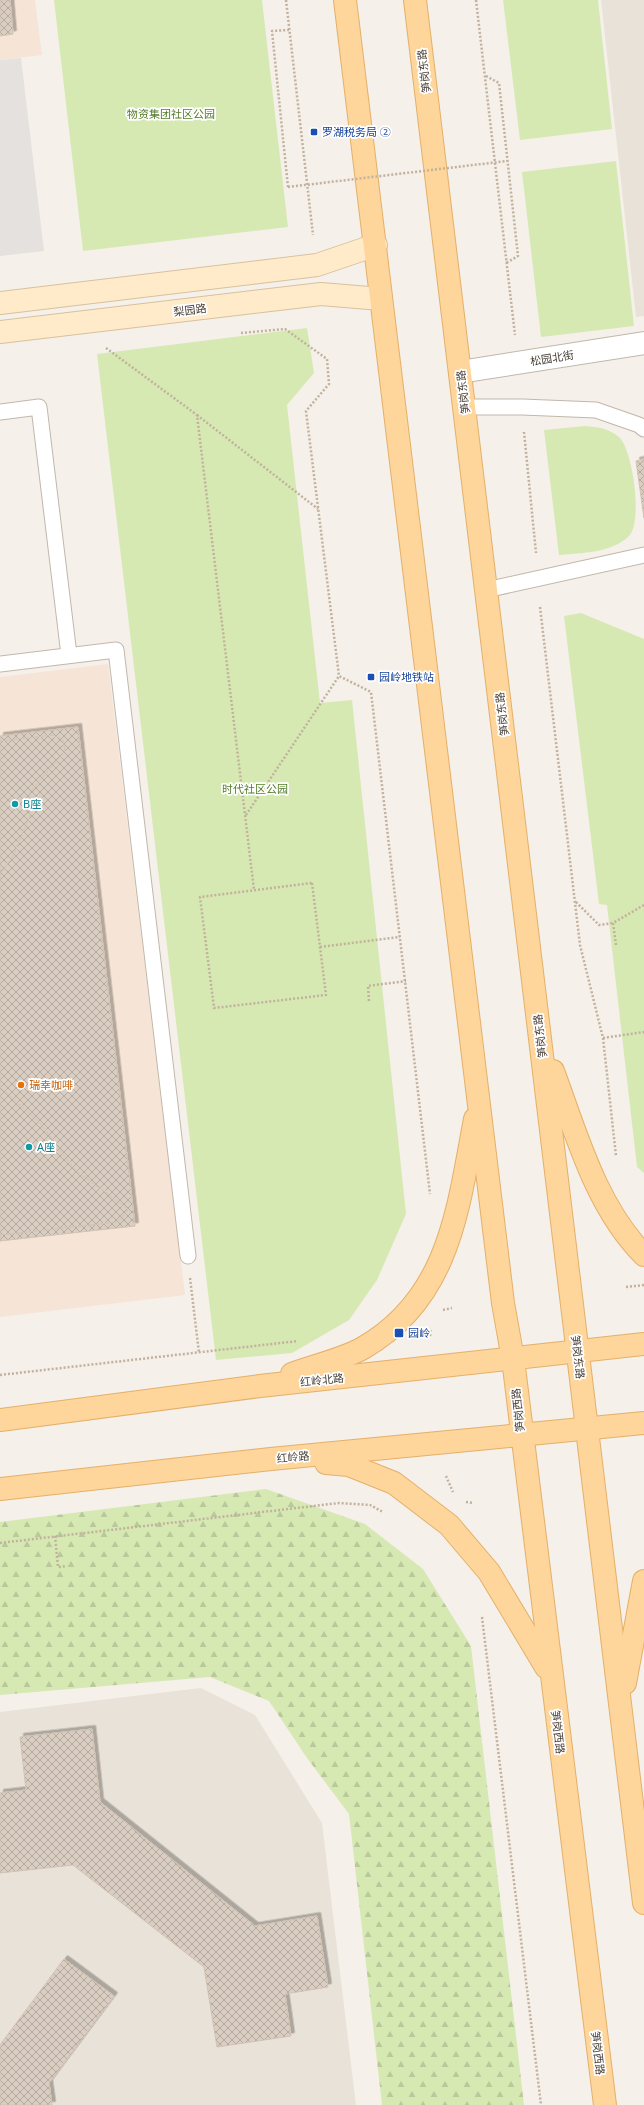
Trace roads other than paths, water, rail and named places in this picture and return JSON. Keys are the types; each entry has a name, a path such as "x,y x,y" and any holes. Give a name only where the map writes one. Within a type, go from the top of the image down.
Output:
{"main road":[{"path":"345,0 376,245 381,299 503,1303 513,1359"},
{"name":"笋岗东路","path":"415,0 541,1036 587,1428"},
{"path":"541,1036 577,1137 607,1207 628,1238 644,1255"},
{"path":"260,1386 362,1348 389,1331 411,1310 430,1284 455,1219 479,1098"},
{"name":"红岭北路","path":"0,1420 260,1386 644,1344"},
{"name":"笋岗西路","path":"513,1359 521,1435 604,2105"},
{"name":"红岭路","path":"0,1490 271,1459 644,1423"},
{"path":"587,1428 644,1904"},
{"path":"271,1459 349,1465 394,1483 445,1521 490,1572 551,1675"},
{"path":"621,1704 644,1581"}],"street":[{"path":"0,303 317,265 376,245"},
{"name":"梨园路","path":"0,332 321,294 381,299"},
{"name":"松园北街","path":"460,372 644,343"}],"lane":[{"path":"465,407 522,407 596,410 639,425 644,429"},
{"path":"0,412 39,408 69,655"},
{"path":"486,590 644,555"},
{"path":"0,664 116,650 188,1256"}],"place":[{"name":"罗湖税务局 ②","path":"314,132"},
{"name":"园岭地铁站","path":"371,677"},
{"name":"B座","path":"15,804"},
{"name":"瑞幸咖啡","path":"21,1085"},
{"name":"A座","path":"29,1147"},
{"name":"园岭","path":"399,1333"}],"park label":[{"name":"物资集团社区公园","path":"171,114"},
{"name":"时代社区公园","path":"255,789"}]}
